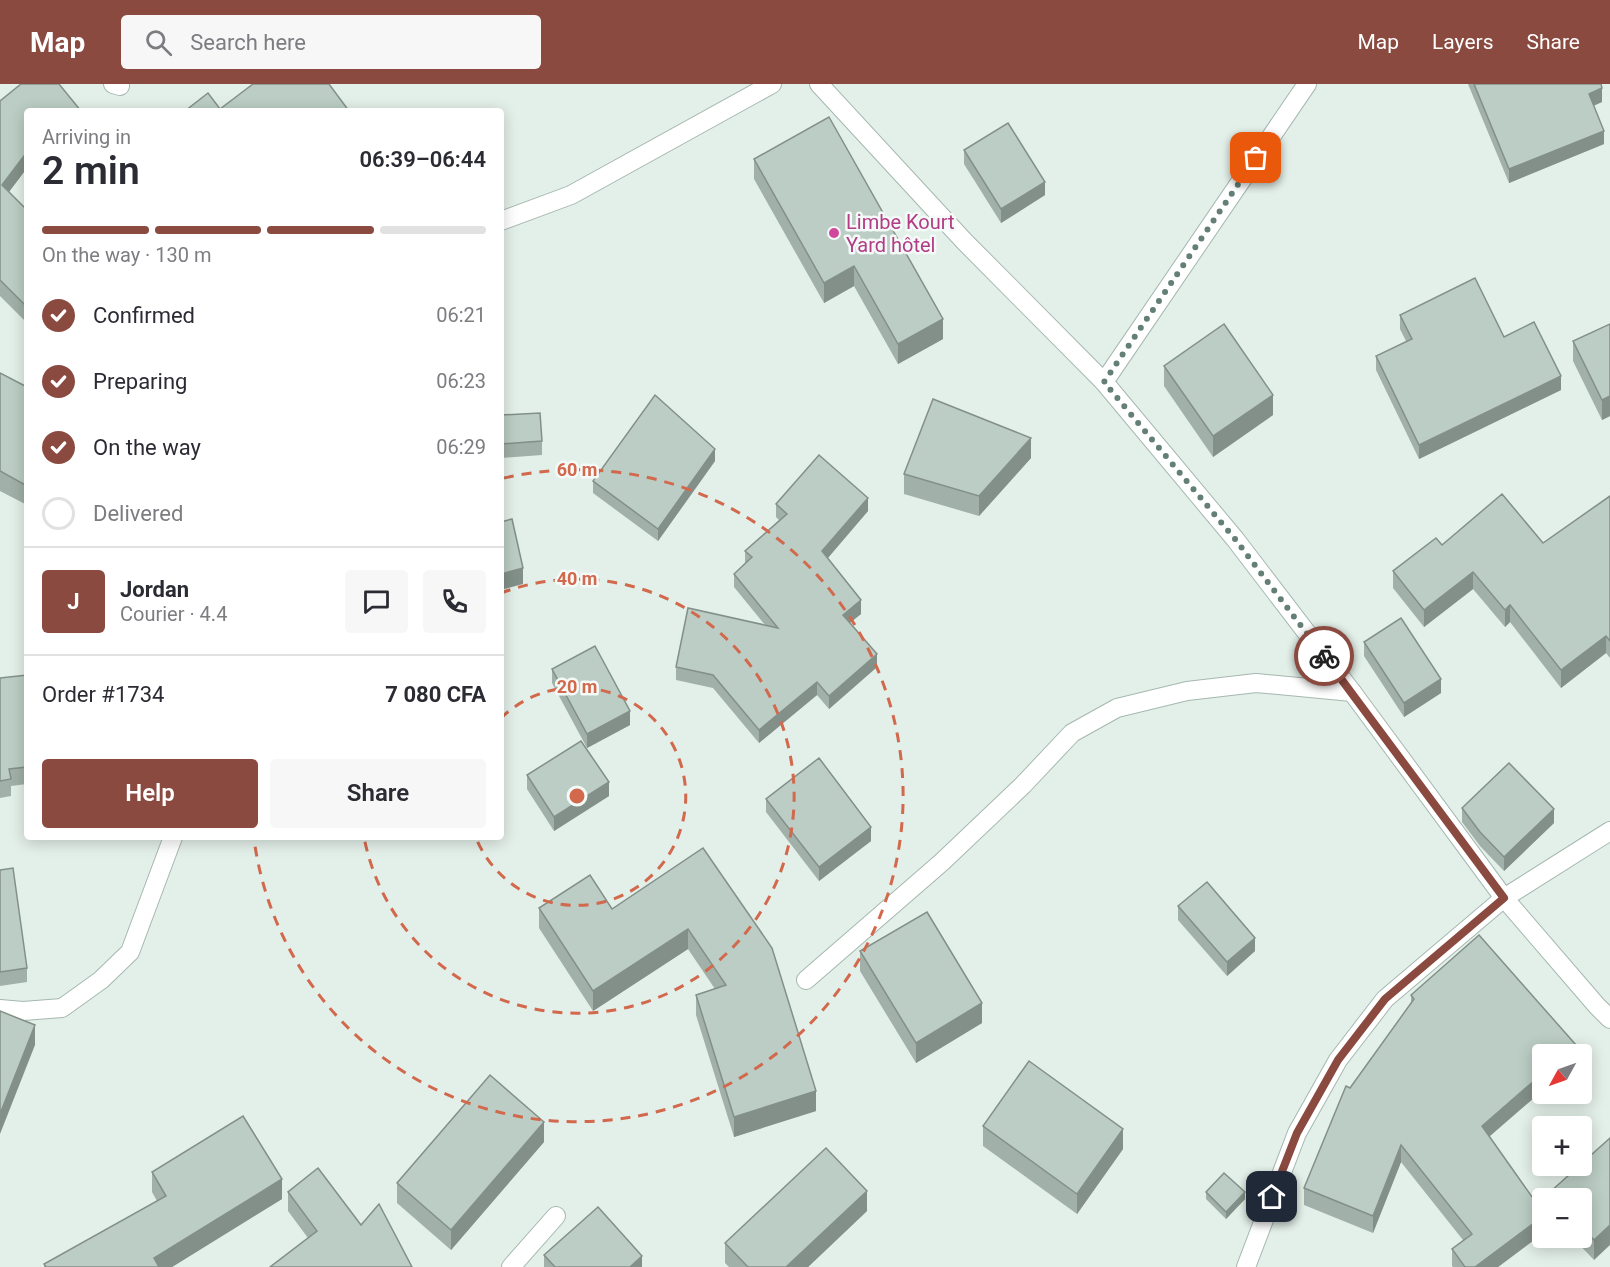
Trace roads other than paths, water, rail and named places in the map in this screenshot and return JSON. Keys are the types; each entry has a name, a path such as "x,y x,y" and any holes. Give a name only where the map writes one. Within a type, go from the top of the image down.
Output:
{"street":[{"path":"504,221 571,195 772,84"},
{"path":"819,84 964,241 1104,382 1235,539 1352,692 1504,898 1610,1018"},
{"path":"1104,382 1307,84"},
{"path":"806,980 942,862 1023,785 1072,733 1117,708 1186,691 1256,683 1352,692"},
{"path":"1245,1267 1297,1133 1338,1060 1385,999 1504,898 1610,831"},
{"path":"0,1009 23,1011 62,1008 101,980 130,952 172,840"},
{"path":"511,1267 556,1216"}],"place":[{"name":"Limbe Kourt Yard hôtel","path":"834,233"}]}
